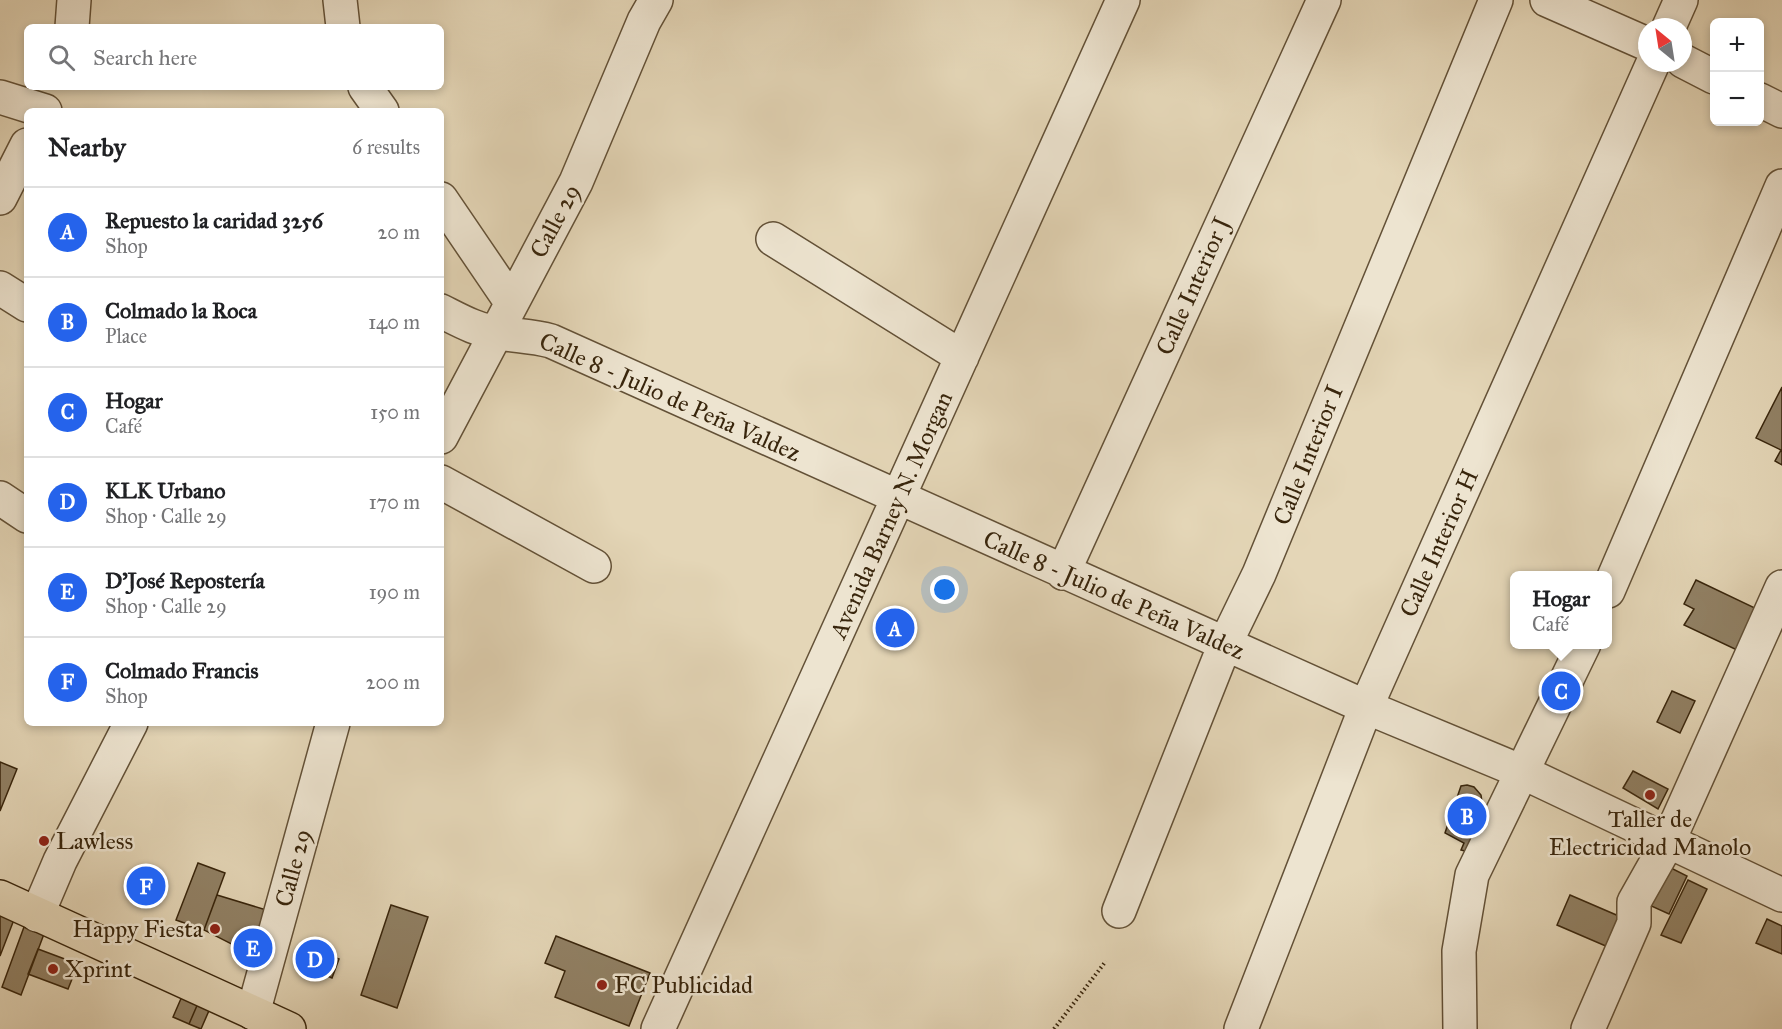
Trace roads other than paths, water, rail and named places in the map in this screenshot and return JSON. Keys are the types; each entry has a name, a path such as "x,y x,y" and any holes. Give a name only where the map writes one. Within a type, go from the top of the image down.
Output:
{"main road":[{"path":"0,897 289,1029"}],"street":[{"path":"72,24 74,0"},
{"path":"340,0 343,24"},
{"name":"Calle 29","path":"444,431 576,182 644,21 656,0"},
{"name":"Avenida Barney N. Morgan","path":"658,1029 1123,0"},
{"name":"Calle Interior J","path":"1063,573 1324,0"},
{"name":"Calle Interior I","path":"1119,911 1225,644 1259,574 1496,0"},
{"path":"1547,0 1638,40"},
{"path":"1673,18 1681,0"},
{"path":"1692,66 1710,75"},
{"name":"Calle Interior H","path":"1241,1029 1366,707 1649,72"},
{"path":"46,108 53,90"},
{"path":"367,90 379,108"},
{"path":"0,97 35,108"},
{"path":"1764,102 1782,111"},
{"path":"0,198 24,151"},
{"path":"1612,582 1782,186"},
{"path":"444,203 512,302"},
{"path":"773,238 962,357"},
{"path":"0,288 24,303"},
{"name":"Calle 8 - Julio de Peña Valdez","path":"444,312 469,325 497,333 528,335 551,341 1063,573 1366,707 1520,771 1782,895"},
{"path":"444,484 594,566"},
{"path":"0,498 24,514"},
{"path":"1588,1029 1634,923 1634,902 1669,840 1782,587"},
{"path":"1460,1029 1459,951 1472,874 1520,771 1582,649"},
{"path":"37,915 60,861 129,726"},
{"name":"Calle 29","path":"253,1013 332,726"}],"place":[{"name":"Repuesto la caridad 3256","path":"895,628"},
{"name":"Hogar","path":"1561,691"},
{"name":"Taller de Electricidad Manolo","path":"1650,795"},
{"name":"Colmado la Roca","path":"1467,816"},
{"name":"Lawless","path":"44,841"},
{"name":"Colmado Francis","path":"146,886"},
{"name":"Happy Fiesta","path":"215,929"},
{"name":"D'José Repostería","path":"253,948"},
{"name":"KLK Urbano","path":"315,959"},
{"name":"Xprint","path":"53,969"},
{"name":"FC Publicidad","path":"602,985"}]}
